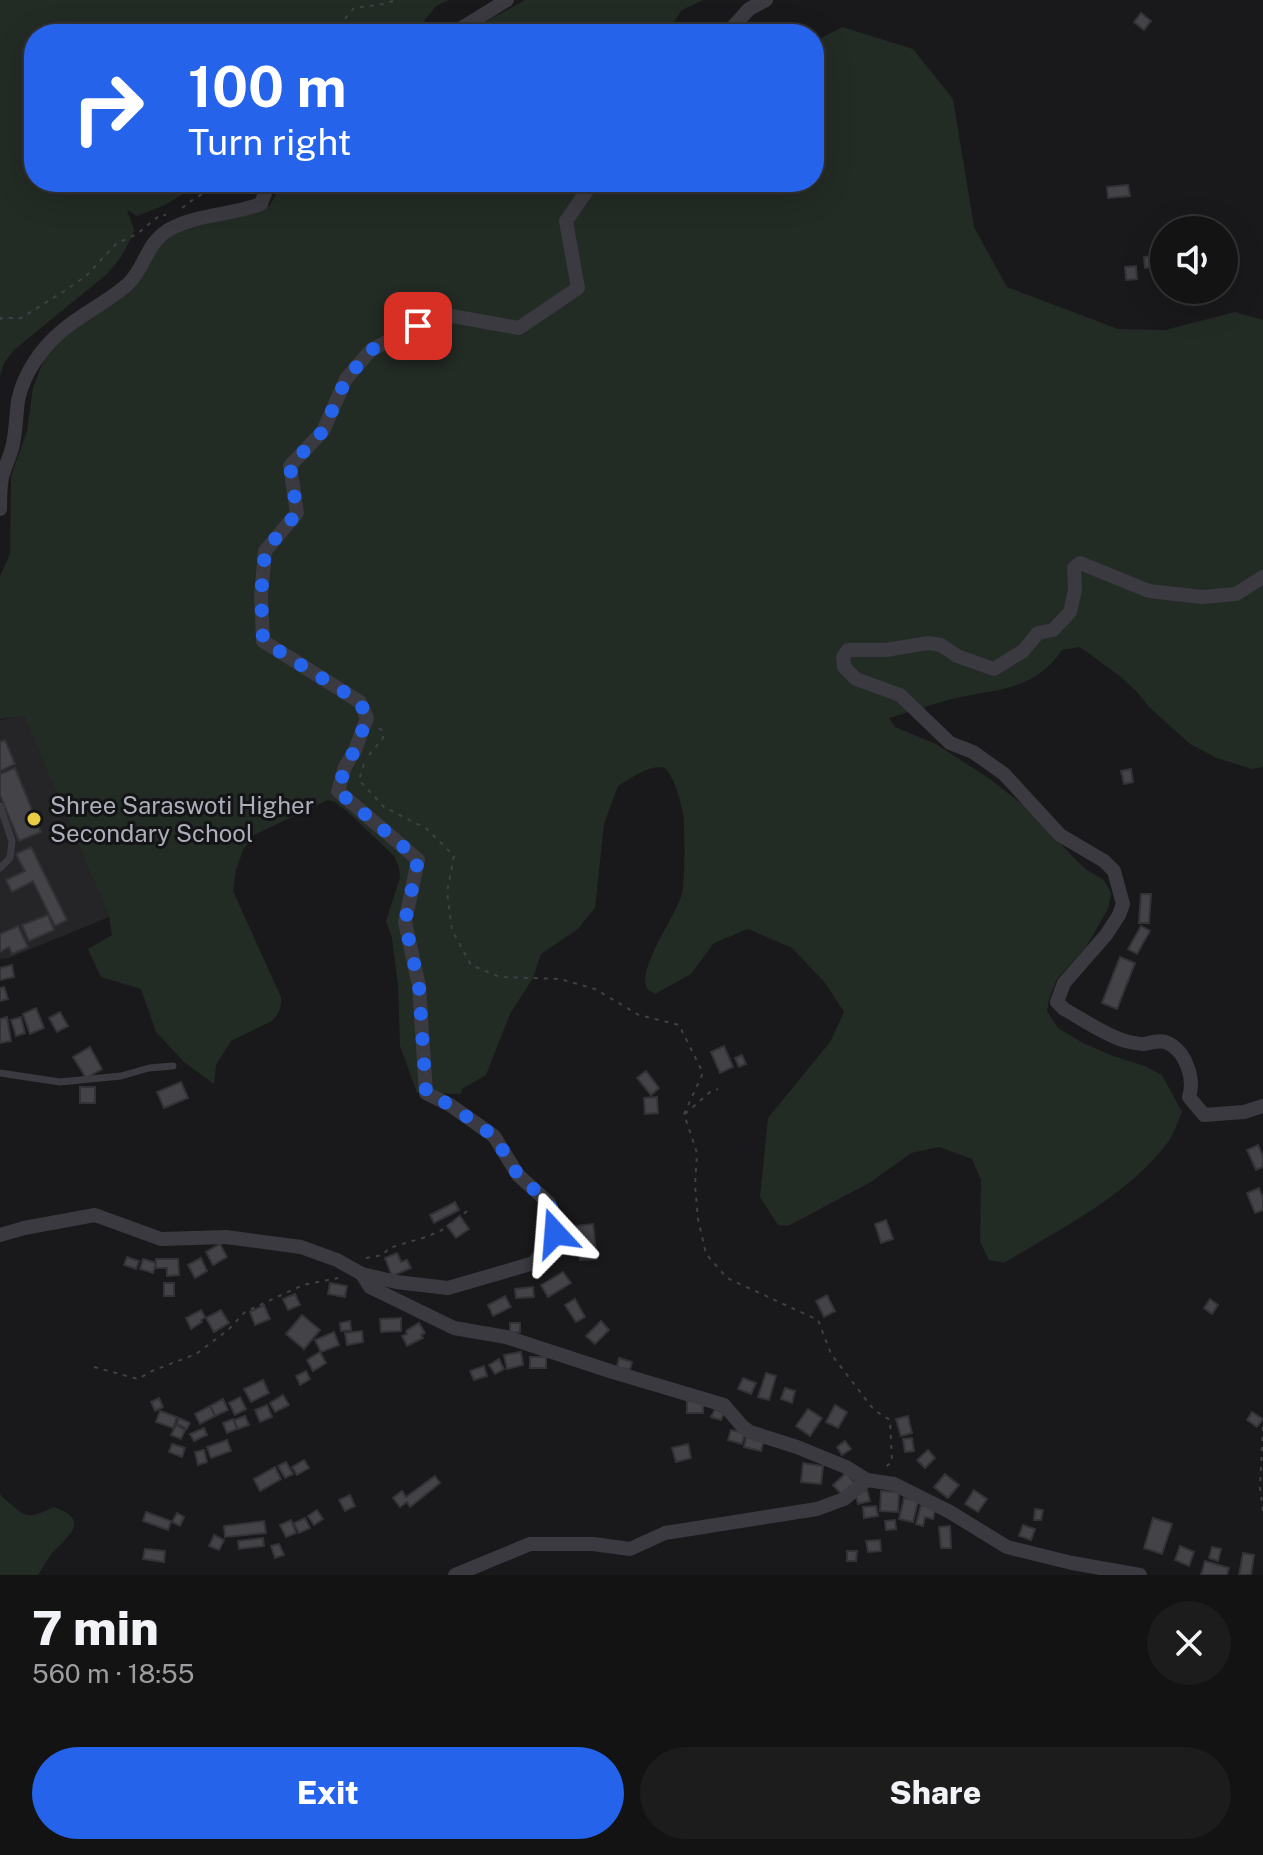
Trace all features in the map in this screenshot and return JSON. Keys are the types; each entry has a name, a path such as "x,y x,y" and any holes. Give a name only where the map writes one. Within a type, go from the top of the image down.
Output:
{"street":[{"path":"468,24 507,0"},
{"path":"736,24 749,9 766,0"},
{"path":"0,509 1,480 13,443 18,398 26,376 43,350 83,314 131,282 150,246 168,230 184,222 246,210 261,204 265,192"},
{"path":"0,1235 95,1215 161,1239 226,1237 301,1247 396,1282 448,1288 534,1263 555,1233 555,1219 549,1203 518,1175 494,1136 450,1105 426,1093 419,986 405,922 418,860 338,791 367,718 360,702 263,641 261,595 265,551 297,513 290,466 323,431 346,379 371,350 441,314 519,328 578,288 566,221 586,192"},
{"path":"1263,577 1236,594 1202,597 1149,591 1080,563 1074,568 1075,590 1070,612 1053,630 1038,633 1023,651 994,669 957,656 941,645 928,643 886,650 848,650 843,657 844,667 856,679 900,695 950,743 973,752 1004,774 1060,835 1104,861 1114,871 1123,904 1119,915 1106,935 1064,983 1057,1002 1064,1009 1122,1040 1141,1044 1153,1041 1168,1043 1182,1056 1187,1066 1192,1087 1189,1097 1204,1115 1244,1112 1263,1106"},
{"path":"362,1267 370,1287 454,1328 506,1337 724,1405 750,1432 846,1467 867,1480 894,1484 950,1512 1007,1547 1140,1575"},
{"path":"455,1575 530,1544 593,1544 630,1549 665,1533 817,1509 844,1499 867,1480"}],"lane":[{"path":"0,806 12,841 10,858 0,868"},
{"path":"0,1073 60,1082 121,1076 149,1068 173,1066"}],"path":[{"path":"340,24 354,8 396,0"},
{"path":"184,207 208,192"},
{"path":"0,320 21,318 86,276 116,244 137,234 160,215 172,216"},
{"path":"367,718 383,731 383,738 365,761 359,780 384,807 427,829 454,856 447,892 452,930 471,965 500,977 560,979 595,989 639,1015 679,1025 703,1073 684,1114 697,1153 695,1185 698,1219 706,1254 727,1278 818,1320 831,1354 874,1410 890,1420 892,1462 867,1480"},
{"path":"684,1114 718,1089"},
{"path":"94,1367 138,1379 196,1354 228,1330 245,1312 303,1285 362,1267 389,1248 440,1231 467,1211"},
{"path":"1263,1427 1260,1487 1263,1512"}],"shaded area":[{"path":"0,0 449,0 436,6 422,24 24,24 24,192 186,192 165,205 137,216 127,210 134,229 121,257 107,274 14,350 4,363 0,376"},
{"path":"525,0 703,0 682,10 673,24 483,24"},
{"path":"842,27 913,49 953,99 974,227 1007,287 1118,329 1165,330 1235,312 1263,320 1263,767 1252,769 1217,758 1190,744 1121,677 1080,647 1062,650 1040,673 1015,686 948,700 889,718 895,727 936,744 990,779 1027,808 1087,870 1104,880 1111,893 1108,909 1086,947 1057,979 1047,1011 1058,1028 1083,1043 1162,1075 1182,1112 1169,1141 1114,1195 1004,1263 989,1260 980,1242 981,1180 972,1159 939,1147 911,1153 871,1182 788,1226 778,1225 760,1197 768,1118 830,1042 844,1012 826,984 792,948 748,929 714,943 691,974 655,994 648,989 645,977 648,966 682,894 684,879 683,813 673,781 664,768 646,770 618,786 604,824 595,908 578,929 541,954 533,978 510,1014 486,1075 462,1089 461,1094 417,1093 400,1046 398,985 392,938 386,921 400,878 394,856 350,814 328,800 254,835 243,850 233,891 281,997 281,1004 272,1021 231,1041 216,1065 214,1084 184,1062 156,1032 141,989 101,977 88,949 112,935 109,917 24,716 0,719 0,576 10,554 11,476 27,431 33,388 48,349 74,326 111,305 164,228 269,206 278,192 824,192 824,37"},
{"name":"Shree Saraswoti Higher Secondary School","path":"24,715 109,917 0,959 0,720"},
{"path":"0,1494 26,1515 54,1507 70,1515 73,1520 73,1530 38,1575 0,1575"}],"building":[{"path":"1141,13 1151,21 1144,30 1134,22"},
{"path":"1128,185 1130,196 1108,198 1107,187"},
{"path":"1150,256 1150,268 1145,268 1144,257"},
{"path":"1136,266 1137,279 1126,280 1125,267"},
{"path":"5,740 15,764 0,771 0,742"},
{"path":"15,768 41,832 19,841 0,795 0,774"},
{"path":"1131,769 1133,782 1124,784 1121,771"},
{"path":"31,847 67,920 55,926 33,881 12,892 6,880 25,871 16,854"},
{"path":"1141,894 1151,894 1149,923 1139,923"},
{"path":"48,915 54,930 29,941 22,925"},
{"path":"18,926 28,947 12,954 9,947 0,952 0,934"},
{"path":"1141,926 1150,931 1137,954 1128,949"},
{"path":"1120,957 1135,963 1117,1009 1102,1003"},
{"path":"12,965 14,977 0,980 0,968"},
{"path":"4,987 8,999 0,1001 0,988"},
{"path":"36,1008 44,1028 30,1034 23,1014"},
{"path":"60,1012 68,1026 57,1032 49,1018"},
{"path":"7,1017 11,1041 0,1043 0,1019"},
{"path":"21,1017 25,1033 16,1036 11,1020"},
{"path":"724,1046 733,1067 720,1073 711,1052"},
{"path":"90,1047 102,1069 86,1078 73,1057"},
{"path":"742,1055 746,1064 739,1067 735,1058"},
{"path":"646,1071 659,1088 651,1095 637,1078"},
{"path":"181,1082 188,1098 164,1108 157,1092"},
{"path":"80,1087 95,1087 95,1103 80,1103"},
{"path":"657,1097 658,1113 645,1114 644,1098"},
{"path":"1258,1145 1263,1156 1263,1167 1256,1170 1247,1150"},
{"path":"1259,1188 1263,1210 1255,1213 1247,1193"},
{"path":"455,1202 459,1210 434,1223 430,1215"},
{"path":"460,1216 469,1229 456,1238 447,1226"},
{"path":"886,1220 893,1239 881,1243 875,1224"},
{"path":"593,1224 597,1259 580,1260 576,1226"},
{"path":"220,1244 227,1257 213,1265 206,1252"},
{"path":"397,1253 401,1262 407,1260 411,1268 392,1276 385,1258"},
{"path":"127,1257 139,1261 136,1269 124,1265"},
{"path":"201,1258 207,1271 195,1278 188,1265"},
{"path":"143,1259 156,1263 153,1273 140,1269"},
{"path":"156,1259 178,1259 179,1275 167,1276 167,1268 156,1268"},
{"path":"563,1272 571,1283 548,1297 541,1285"},
{"path":"164,1283 174,1283 174,1296 164,1296"},
{"path":"330,1283 347,1286 345,1297 328,1294"},
{"path":"533,1287 534,1297 516,1298 515,1289"},
{"path":"295,1294 300,1305 288,1310 283,1299"},
{"path":"827,1295 835,1311 824,1317 816,1301"},
{"path":"505,1296 511,1307 493,1316 488,1305"},
{"path":"575,1299 585,1317 576,1322 565,1305"},
{"path":"1210,1299 1218,1305 1212,1314 1204,1308"},
{"path":"264,1305 270,1319 255,1325 250,1312"},
{"path":"201,1310 205,1317 191,1329 186,1318"},
{"path":"221,1310 229,1323 214,1332 206,1318"},
{"path":"302,1315 320,1330 304,1349 286,1334"},
{"path":"401,1318 401,1331 381,1332 380,1319"},
{"path":"350,1321 351,1330 341,1331 340,1323"},
{"path":"601,1321 609,1330 595,1344 586,1336"},
{"path":"419,1323 425,1333 421,1335 423,1338 407,1346 402,1336"},
{"path":"510,1323 520,1323 520,1332 510,1333"},
{"path":"362,1331 363,1342 347,1345 345,1333"},
{"path":"334,1332 339,1345 321,1352 315,1340"},
{"path":"320,1352 326,1363 313,1371 307,1360"},
{"path":"521,1352 523,1365 507,1369 504,1355"},
{"path":"530,1357 546,1357 546,1368 530,1368"},
{"path":"619,1358 632,1362 630,1370 617,1367"},
{"path":"499,1359 504,1369 495,1374 489,1365"},
{"path":"484,1366 487,1376 474,1380 470,1371"},
{"path":"306,1371 310,1379 300,1385 296,1376"},
{"path":"766,1373 776,1376 769,1400 758,1397"},
{"path":"743,1378 756,1383 751,1394 738,1389"},
{"path":"263,1380 269,1393 251,1402 244,1389"},
{"path":"785,1388 795,1391 792,1403 781,1399"},
{"path":"283,1395 289,1405 275,1412 270,1403"},
{"path":"240,1397 246,1409 235,1415 229,1403"},
{"path":"159,1398 163,1407 155,1411 151,1402"},
{"path":"223,1399 228,1410 215,1416 210,1406"},
{"path":"687,1401 703,1401 703,1413 687,1413"},
{"path":"267,1405 272,1417 260,1422 255,1410"},
{"path":"835,1405 847,1412 838,1428 826,1422"},
{"path":"210,1406 215,1416 200,1424 195,1414"},
{"path":"715,1409 724,1413 721,1420 711,1417"},
{"path":"808,1409 822,1418 810,1436 796,1426"},
{"path":"160,1411 177,1417 173,1428 156,1422"},
{"path":"1252,1412 1263,1419 1257,1427 1247,1420"},
{"path":"245,1416 249,1425 238,1429 234,1420"},
{"path":"908,1416 912,1433 901,1436 896,1419"},
{"path":"179,1418 190,1423 187,1429 177,1424"},
{"path":"233,1419 237,1429 227,1433 223,1423"},
{"path":"176,1425 185,1430 181,1439 171,1435"},
{"path":"204,1428 207,1435 194,1441 190,1434"},
{"path":"731,1430 745,1433 742,1444 728,1440"},
{"path":"747,1434 764,1439 761,1451 744,1447"},
{"path":"912,1438 914,1451 905,1452 903,1439"},
{"path":"227,1440 231,1451 211,1458 207,1447"},
{"path":"845,1441 851,1449 842,1455 837,1447"},
{"path":"172,1444 185,1448 182,1457 169,1452"},
{"path":"688,1444 691,1458 676,1462 672,1448"},
{"path":"204,1450 207,1462 198,1465 195,1452"},
{"path":"928,1450 935,1458 925,1468 917,1460"},
{"path":"304,1460 309,1468 297,1475 292,1467"},
{"path":"286,1462 293,1474 285,1478 278,1466"},
{"path":"803,1463 823,1466 821,1484 801,1482"},
{"path":"275,1467 281,1479 260,1491 254,1479"},
{"path":"846,1473 855,1483 842,1495 833,1485"},
{"path":"945,1474 959,1485 948,1498 934,1487"},
{"path":"435,1476 440,1483 410,1507 407,1502 400,1507 393,1498 402,1491 406,1497"},
{"path":"867,1490 870,1501 858,1504 855,1493"},
{"path":"974,1490 987,1499 978,1512 965,1504"},
{"path":"881,1491 899,1492 898,1512 880,1511"},
{"path":"350,1495 355,1506 345,1511 339,1500"},
{"path":"904,1498 918,1501 913,1522 899,1519"},
{"path":"921,1505 935,1509 933,1519 925,1517 923,1526 916,1524"},
{"path":"876,1506 878,1516 864,1518 863,1507"},
{"path":"1035,1509 1043,1510 1041,1520 1034,1520"},
{"path":"317,1510 323,1519 314,1525 308,1516"},
{"path":"146,1512 171,1521 168,1530 143,1521"},
{"path":"177,1513 184,1517 180,1526 172,1522"},
{"path":"305,1518 310,1528 299,1533 294,1523"},
{"path":"1153,1518 1172,1524 1162,1554 1144,1548"},
{"path":"291,1520 296,1533 286,1537 280,1525"},
{"path":"895,1520 896,1529 886,1530 885,1521"},
{"path":"264,1521 266,1533 225,1537 224,1526"},
{"path":"1023,1525 1035,1529 1031,1540 1019,1536"},
{"path":"950,1526 951,1548 941,1548 939,1527"},
{"path":"214,1535 224,1540 219,1550 209,1546"},
{"path":"263,1538 264,1546 239,1549 238,1541"},
{"path":"880,1540 881,1551 868,1552 866,1541"},
{"path":"279,1544 284,1555 275,1558 271,1546"},
{"path":"1180,1546 1194,1552 1189,1566 1175,1560"},
{"path":"1212,1547 1221,1549 1218,1561 1209,1558"},
{"path":"145,1549 165,1551 164,1562 143,1559"},
{"path":"847,1551 857,1551 856,1561 847,1561"},
{"path":"1243,1553 1254,1555 1251,1575 1239,1575"},
{"path":"1205,1561 1229,1568 1227,1575 1201,1575"}],"place":[{"name":"Shree Saraswoti Higher Secondary School","path":"34,819"}],"route":[{"path":"418,326 371,350 346,379 323,431 290,466 297,513 265,551 261,595 263,641 360,702 367,718 338,791 418,860 405,922 419,986 426,1093 450,1105 494,1136 518,1175 549,1203 555,1219 555,1233"}]}
